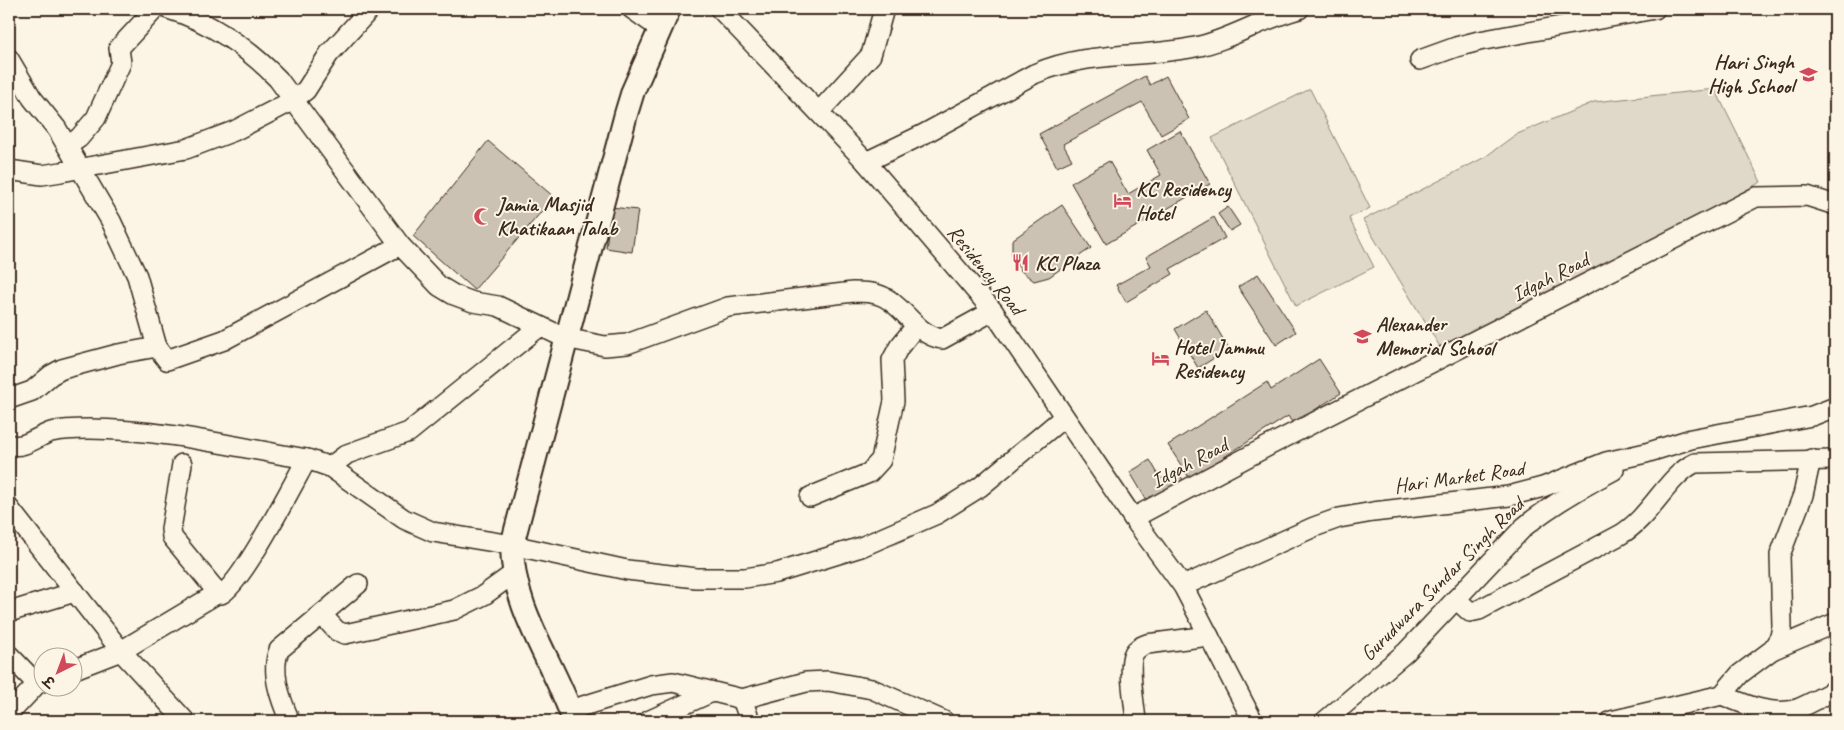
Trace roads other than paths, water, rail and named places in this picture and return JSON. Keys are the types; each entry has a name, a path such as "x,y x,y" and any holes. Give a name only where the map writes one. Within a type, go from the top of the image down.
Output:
{"main road":[{"path":"572,716 518,596 512,545 528,489 565,338 626,114 664,19"}],"street":[{"path":"67,146 79,138 96,118 121,63 119,48 155,9"},
{"path":"168,9 209,26 256,58 278,79 292,101 400,245 440,286 454,295 472,302 498,306 565,338 605,346 627,344 728,308 853,292 870,292 886,298 916,326 930,336 942,339 993,311"},
{"path":"9,170 42,175 186,149 234,131 292,101 306,90 329,54 370,9"},
{"path":"632,9 664,19"},
{"path":"819,112 870,55 884,9"},
{"path":"866,162 922,136 1052,66 1102,56 1197,47 1276,14 1299,9"},
{"path":"1420,60 1456,46 1479,41 1655,9"},
{"name":"Residency Road","path":"731,12 866,162 993,311 1133,518 1183,586 1253,721"},
{"path":"9,58 32,98 67,146 91,184 127,252 137,276 163,358 169,360 224,340 400,245"},
{"name":"Idgah Road","path":"1133,518 1270,445 1756,197 1807,196 1835,205"},
{"path":"810,497 869,473 881,460 894,401 892,360 898,347 916,326"},
{"path":"330,467 347,454 409,432 539,327"},
{"path":"9,400 32,391 50,375 62,369 118,354 158,347"},
{"name":"Hari Market Road","path":"1183,586 1314,527 1339,518 1373,512 1509,496 1543,487 1606,462 1646,453 1691,439 1812,416 1835,407"},
{"path":"9,444 19,446 50,433 66,430 98,429 163,435 307,459 330,467 404,519 433,532 512,545 627,570 696,578 745,578 777,573 861,547 937,514 980,487 1064,417"},
{"name":"Gurudwara Sundar Singh Road","path":"1325,721 1406,652 1524,528 1544,511 1573,492 1646,453"},
{"path":"82,666 121,651 230,587 250,561 307,459"},
{"path":"1772,650 1780,637 1782,626 1780,555 1803,495 1811,459"},
{"path":"1456,599 1470,612 1479,610 1620,535 1641,520 1684,469 1695,463 1811,459 1835,460"},
{"path":"182,464 171,529 172,537 218,593"},
{"path":"9,508 121,651 185,721"},
{"path":"322,615 337,631 345,634 454,610 484,595 514,574"},
{"path":"290,721 277,685 277,655 287,641 322,615 358,584"},
{"path":"9,612 75,592"},
{"path":"1722,695 1740,674 1772,650 1835,624"},
{"path":"1136,721 1131,667 1134,652 1140,646 1147,644 1208,636"},
{"path":"9,655 32,676"},
{"path":"572,716 651,686 667,683 693,685 712,692 742,698 806,682 828,680 872,689 944,721"},
{"path":"1611,721 1722,695 1746,705 1782,711 1796,709 1835,690"},
{"path":"9,714 32,691"},
{"path":"648,721 712,692"},
{"path":"742,698 750,721"}],"place":[{"name":"Hari Singh High School","path":"1808,74"},
{"name":"KC Residency Hotel","path":"1122,201"},
{"name":"Jamia Masjid Khatikaan Talab","path":"483,216"},
{"name":"KC Plaza","path":"1021,263"},
{"name":"Alexander Memorial School","path":"1362,336"},
{"name":"Hotel Jammu Residency","path":"1160,359"}]}
